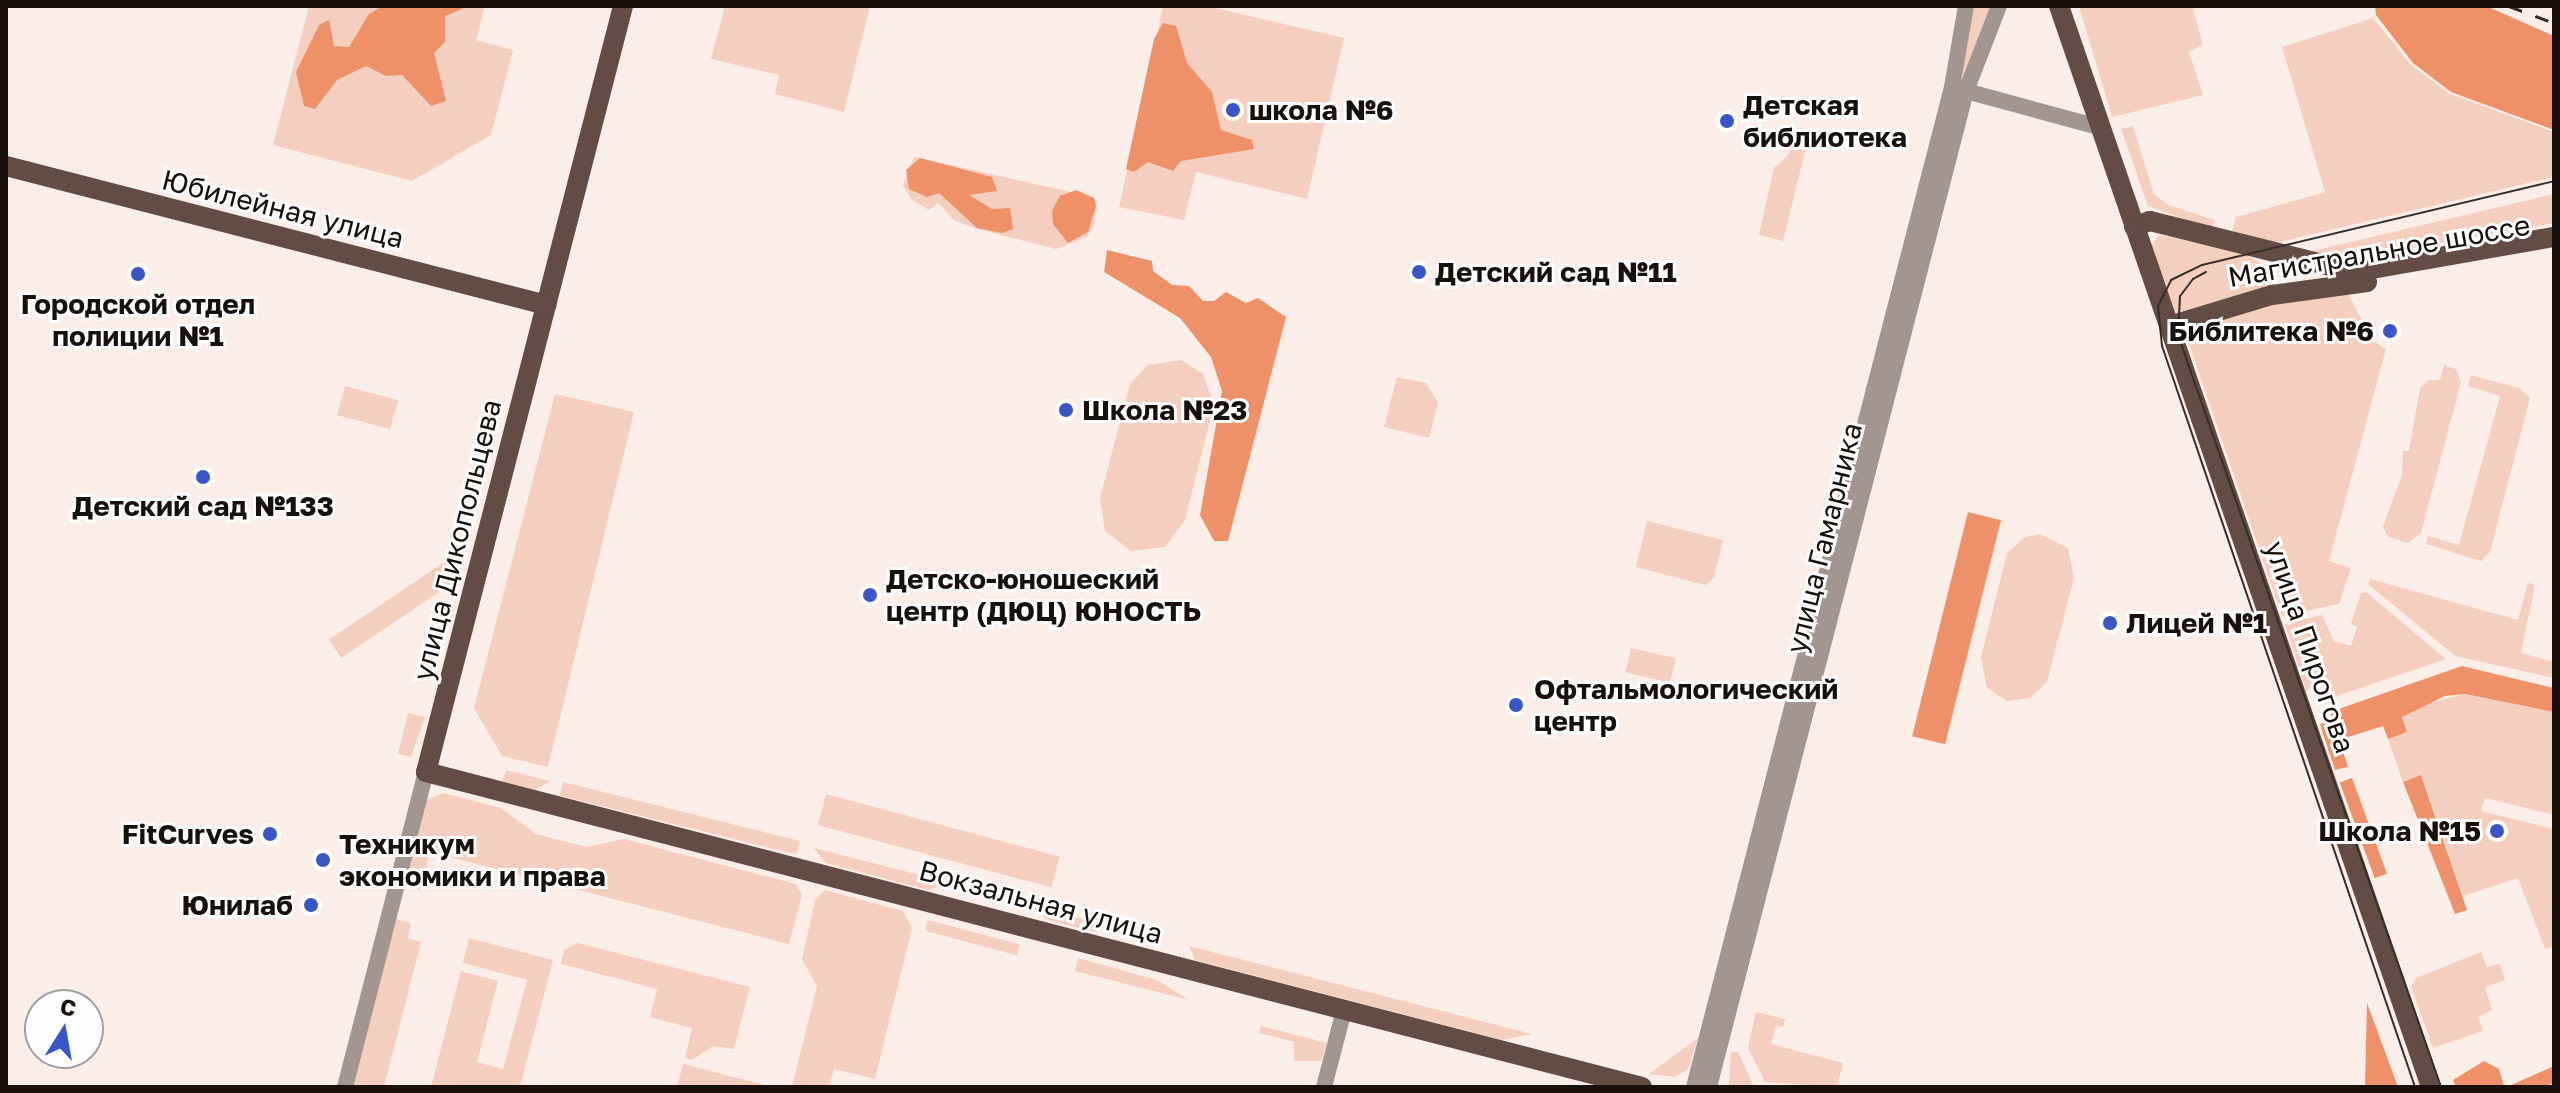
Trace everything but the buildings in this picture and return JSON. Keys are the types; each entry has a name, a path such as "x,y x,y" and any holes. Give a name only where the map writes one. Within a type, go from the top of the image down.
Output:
{"main road":[{"name":"улица Дикопольцева","path":"426,772 623,6"},
{"path":"2059,6 2134,227"},
{"name":"Юбилейная улица","path":"6,166 546,305"},
{"name":"Магистральное шоссе","path":"2134,227 2150,221 2272,255 2355,272 2554,237"},
{"name":"улица Пирогова","path":"2134,227 2431,1087"},
{"name":"Магистральное шоссе","path":"2169,326 2272,295 2554,250"},
{"path":"2272,255 2279,267 2272,295"},
{"name":"Вокзальная улица","path":"426,772 1642,1087"}],"street":[{"path":"1984,6 1996,13"},
{"name":"улица Гамарника","path":"1694,1087 1952,87 1968,8"},
{"name":"улица Гамарника","path":"1709,1087 1966,91 1996,13"},
{"path":"1966,91 2102,128"},
{"name":"улица Дикопольцева","path":"345,1087 426,772"},
{"path":"1324,1087 1344,1010"}],"shaded area":[{"path":"309,6 485,6 476,40 513,50 491,135 412,181 273,145"},
{"path":"383,6 469,6 445,16 445,42 434,53 446,101 431,106 402,75 386,76 366,66 337,80 315,109 304,106 296,72 319,25 329,20 334,46 349,47 369,14"},
{"path":"725,6 870,6 844,112 775,94 779,75 711,59"},
{"name":"школа №6","path":"1163,6 1207,6 1344,38 1307,199 1196,172 1184,220 1119,207"},
{"path":"1971,6 1991,6 1877,393"},
{"path":"2079,6 2192,6 2203,45 2189,52 2203,95 2112,117"},
{"path":"2375,6 2486,6 2554,36 2554,130 2451,92 2413,63 2376,15"},
{"path":"2373,18 2410,64 2450,94 2554,132 2554,177 2263,246 2231,236 2236,217 2325,192 2282,47"},
{"path":"1163,23 1176,26 1187,63 1212,92 1221,130 1252,140 1254,149 1181,161 1173,171 1148,162 1134,172 1126,169 1154,39"},
{"path":"2133,126 2154,194 2168,205 2215,220 2212,229 2148,206 2121,129"},
{"path":"1795,133 1807,144 1783,241 1759,235 1774,168 1789,154"},
{"path":"914,157 1085,195 1096,207 1094,225 1087,237 1056,249 974,228 954,220 938,203 929,210 911,199 903,185"},
{"path":"920,158 992,177 997,191 969,195 992,209 1010,208 1013,229 1002,233 977,228 939,193 927,197 909,189 906,170"},
{"path":"1076,190 1094,198 1096,206 1088,232 1068,243 1053,224 1052,211 1060,196"},
{"path":"2554,194 2554,223 2344,260 2308,252"},
{"path":"2159,235 2240,252 2268,267 2270,280 2263,288 2176,313 2149,249"},
{"path":"1107,250 1152,261 1153,271 1172,285 1189,286 1203,301 1214,301 1226,292 1246,303 1258,298 1286,317 1228,541 1214,541 1200,515 1222,391 1211,357 1180,318 1104,272"},
{"path":"2347,292 2373,341 2386,349 2329,561 2351,568 2339,604 2282,616 2185,332 2190,324 2238,309"},
{"path":"1181,360 1203,374 1214,405 1185,520 1165,547 1131,551 1105,531 1100,498 1130,384 1148,365"},
{"path":"2444,365 2456,369 2461,382 2421,533 2408,543 2388,537 2383,527 2402,475 2403,451 2409,451 2420,388 2429,380 2440,380"},
{"path":"2471,375 2519,388 2530,398 2490,552 2481,561 2426,544 2428,536 2459,545 2500,396 2468,386"},
{"path":"1397,377 1426,383 1438,403 1429,438 1384,427"},
{"path":"345,386 398,400 390,429 337,415"},
{"path":"555,394 634,412 548,767 502,756 474,708"},
{"path":"1968,512 2001,520 1945,744 1912,736"},
{"path":"1647,521 1723,540 1714,578 1705,585 1636,567"},
{"path":"2040,534 2068,548 2074,578 2047,682 2030,698 2007,701 1987,688 1981,657 2007,553 2025,537"},
{"path":"450,558 462,576 341,658 329,640"},
{"path":"2370,579 2518,620 2528,583 2535,585 2521,653 2554,662 2554,678 2455,656 2368,584"},
{"path":"2366,592 2446,659 2328,699 2322,684 2306,690 2285,624 2322,615 2334,641 2351,646 2357,627 2351,624 2361,593"},
{"path":"1631,648 1676,658 1670,683 1625,672"},
{"path":"2462,666 2554,688 2554,712 2465,694 2445,696 2402,717 2407,732 2388,739 2383,726 2339,740 2348,767 2335,770 2320,724 2333,720 2330,712"},
{"path":"2465,694 2554,712 2554,815 2485,798 2481,811 2554,829 2554,946 2545,949 2518,878 2463,896 2422,776 2403,782 2388,739 2407,732 2402,718 2415,707"},
{"path":"408,713 425,717 411,757 398,754"},
{"path":"506,770 550,781 535,790 502,781"},
{"path":"2421,775 2467,910 2455,914 2403,782"},
{"path":"2352,778 2387,874 2375,878 2340,782"},
{"path":"563,782 800,841 796,855 560,796"},
{"path":"443,793 501,808 536,834 586,847 624,839 796,884 802,895 789,944 430,852 420,890 404,886 426,800"},
{"path":"826,794 1060,857 1051,888 818,825"},
{"path":"814,848 951,883 928,890 826,863"},
{"path":"825,890 903,911 912,928 875,1079 834,1069 829,1087 792,1087 817,986 802,959 815,900"},
{"path":"1030,906 1109,926 1094,932 1048,920"},
{"path":"396,919 411,923 408,938 421,942 384,1087 352,1087"},
{"path":"928,920 1020,945 1017,955 925,931"},
{"path":"469,938 553,960 520,1087 431,1087 461,971 498,981 477,1062 503,1069 527,980 463,963"},
{"path":"578,943 750,987 734,1049 713,1046 692,1060 685,1058 692,1028 650,1017 657,989 561,964 564,950"},
{"path":"1189,946 1532,1034 1503,1040 1195,960"},
{"path":"2481,952 2487,967 2500,964 2505,980 2485,987 2492,1010 2478,1017 2483,1031 2433,1048 2411,987 2416,978"},
{"path":"1078,958 1157,980 1189,1000 1075,971"},
{"path":"2367,1003 2398,1087 2365,1087"},
{"path":"1756,1012 1785,1019 1783,1027 1776,1025 1771,1044 1843,1063 1837,1087 1765,1082 1748,1048"},
{"path":"1261,1026 1327,1043 1321,1061 1294,1061 1294,1042 1259,1033"},
{"path":"1698,1038 1688,1069 1675,1077 1649,1074"},
{"path":"1731,1052 1738,1052 1754,1087 1729,1085"},
{"path":"2484,1061 2499,1069 2504,1087 2456,1087 2453,1080"},
{"path":"683,1064 761,1084 765,1087 677,1087"},
{"path":"2554,1066 2554,1083 2544,1087 2507,1087"}],"tram line":[{"path":"2415,1087 2162,346 2158,306 2171,280 2202,265 2554,181"},
{"path":"2206,272 2193,279 2180,296 2178,335 2441,1087"}],"railway":[{"path":"2509,6 2554,23"}],"place":[{"name":"школа №6","path":"1233,110"},
{"name":"Детская библиотека","path":"1727,121"},
{"name":"Детский сад №11","path":"1419,272"},
{"name":"Городской отдел полиции №1","path":"138,274"},
{"name":"Библитека №6","path":"2390,331"},
{"name":"Школа №23","path":"1066,410"},
{"name":"Детский сад №133","path":"203,477"},
{"name":"Детско-юношеский центр (ДЮЦ) ЮНОСТЬ","path":"870,595"},
{"name":"Лицей №1","path":"2110,623"},
{"name":"Офтальмологический центр","path":"1516,705"},
{"name":"Школа №15","path":"2497,831"},
{"name":"FitCurves","path":"270,834"},
{"name":"Техникум экономики и права","path":"323,860"},
{"name":"Юнилаб","path":"311,905"}]}
